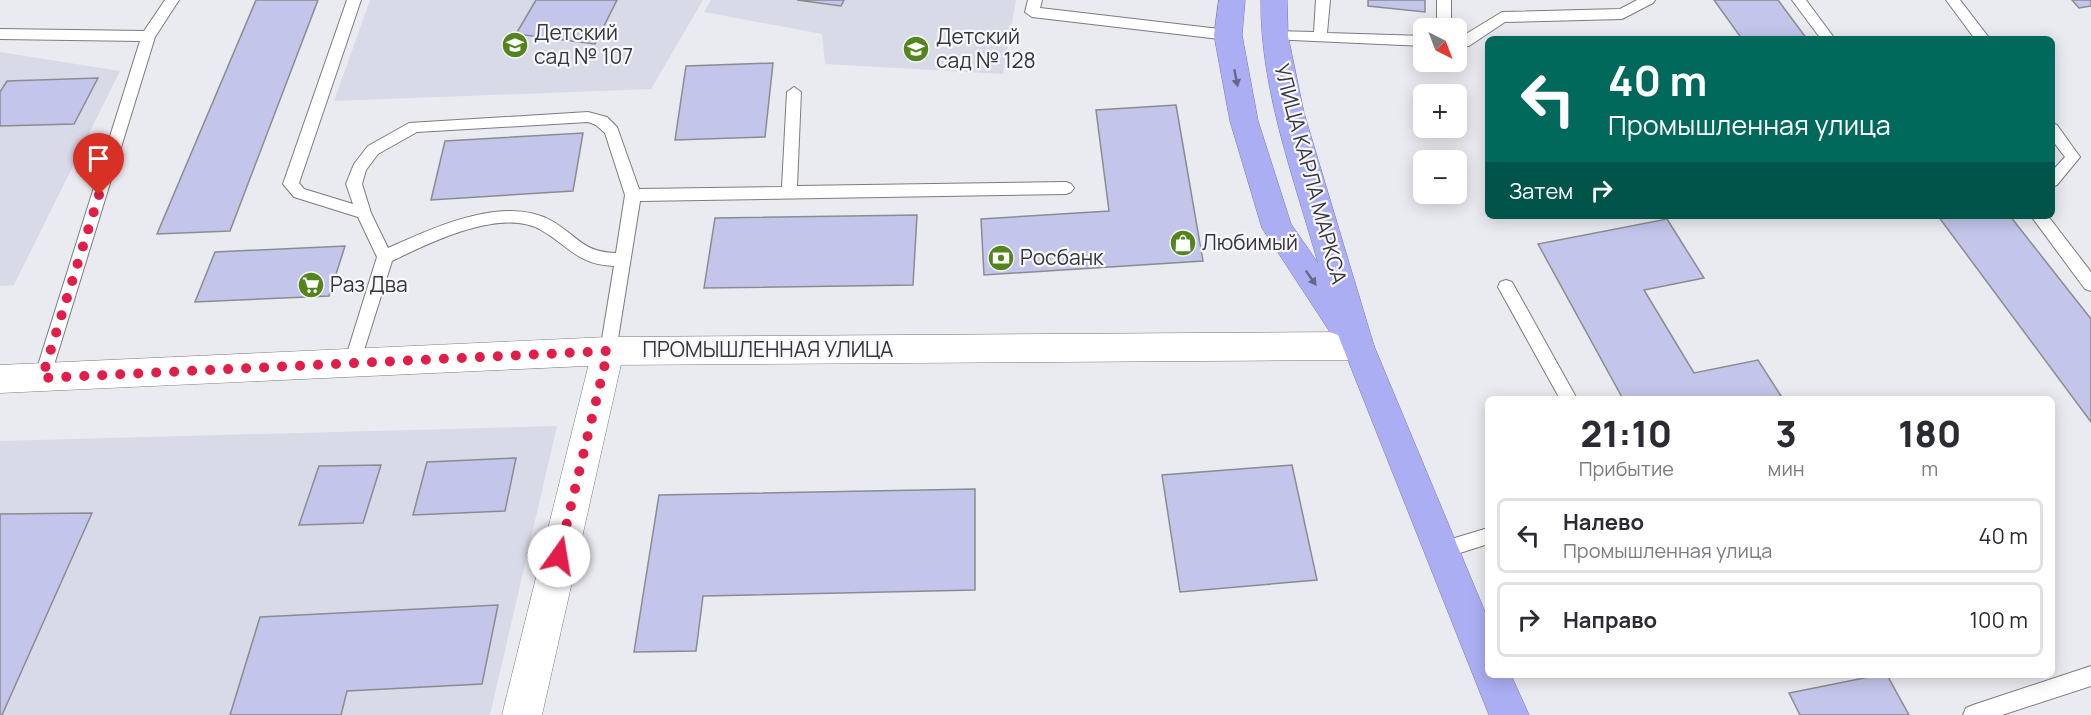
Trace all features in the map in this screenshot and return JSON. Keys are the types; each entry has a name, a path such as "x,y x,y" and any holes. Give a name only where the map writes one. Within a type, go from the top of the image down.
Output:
{"highway":[{"name":"УЛИЦА КАРЛА МАРКСА","path":"1232,0 1228,35 1244,121 1276,228 1358,346"},
{"name":"УЛИЦА КАРЛА МАРКСА","path":"1274,0 1274,36 1290,113 1358,346 1485,658"},
{"path":"1493,678 1509,715"}],"street":[{"name":"ПРОМЫШЛЕННАЯ УЛИЦА","path":"0,379 608,351 1358,346"},
{"path":"522,715 608,351"}],"lane":[{"path":"42,378 148,36 172,0"},
{"path":"354,0 291,178 291,184 299,193 363,213"},
{"path":"1035,0 1032,12 1228,35"},
{"path":"1320,38 1323,0"},
{"path":"1444,0 1444,18"},
{"path":"1467,40 1503,17 1622,14 1648,0"},
{"path":"1799,0 1826,36"},
{"path":"1953,0 1981,36"},
{"path":"0,34 148,36"},
{"path":"1274,36 1413,41"},
{"path":"789,192 794,92"},
{"path":"352,363 385,257 363,213 354,184 359,168 373,150 414,127 588,117 600,119 612,130 633,195 608,351"},
{"path":"2055,133 2073,157 2055,178"},
{"path":"633,195 1066,188"},
{"path":"385,257 425,238 471,222 523,218 540,221 582,252 596,258 622,260"},
{"path":"2041,219 2091,284"},
{"path":"1506,287 1567,396"},
{"path":"1441,550 1485,537"},
{"path":"1973,715 2091,676"}],"shaded area":[{"name":"Детский сад № 107","path":"370,0 703,0 651,89 334,101"},
{"name":"Детский сад № 128","path":"711,0 1016,0 1003,74 825,64 822,34 704,12"},
{"path":"0,52 120,71 14,285 0,286"},
{"path":"557,426 490,715 0,715 0,441"}],"building":[{"path":"256,0 318,0 230,231 157,234"},
{"path":"536,0 617,0 595,44 516,34"},
{"path":"797,0 844,0 841,6"},
{"path":"1368,0 1425,0 1425,12 1368,6"},
{"path":"1714,0 1778,0 1805,36 1740,36"},
{"path":"2072,0 2091,0 2091,6 2079,8"},
{"path":"773,63 765,137 675,140 686,66"},
{"path":"98,78 74,124 0,126 0,92 7,81"},
{"path":"1176,105 1203,261 984,275 981,219 1109,211 1096,110"},
{"path":"583,133 573,191 431,200 445,141"},
{"path":"917,215 913,285 704,288 715,218"},
{"path":"1667,219 1704,278 1644,290 1694,373 1758,360 1781,396 1621,396 1538,244"},
{"path":"1940,219 2012,219 2091,319 2091,422"},
{"path":"345,246 329,296 195,302 215,252"},
{"path":"516,458 505,511 413,515 427,462"},
{"path":"381,465 363,523 299,525 319,466"},
{"path":"1292,465 1317,580 1180,592 1162,475"},
{"path":"975,489 975,590 703,596 696,651 634,652 659,495"},
{"path":"92,513 2,715 0,715 0,514"},
{"path":"498,605 482,684 347,691 341,715 230,715 260,617"},
{"path":"1864,678 1889,678 1909,715 1800,715 1789,693"}],"place":[{"name":"Детский сад № 107","path":"515,45"},
{"name":"Детский сад № 128","path":"916,49"},
{"name":"Любимый","path":"1183,243"},
{"name":"Росбанк","path":"1001,258"},
{"name":"Раз Два","path":"311,285"}],"route":[{"path":"99,195 42,378 608,351 559,556"}]}
